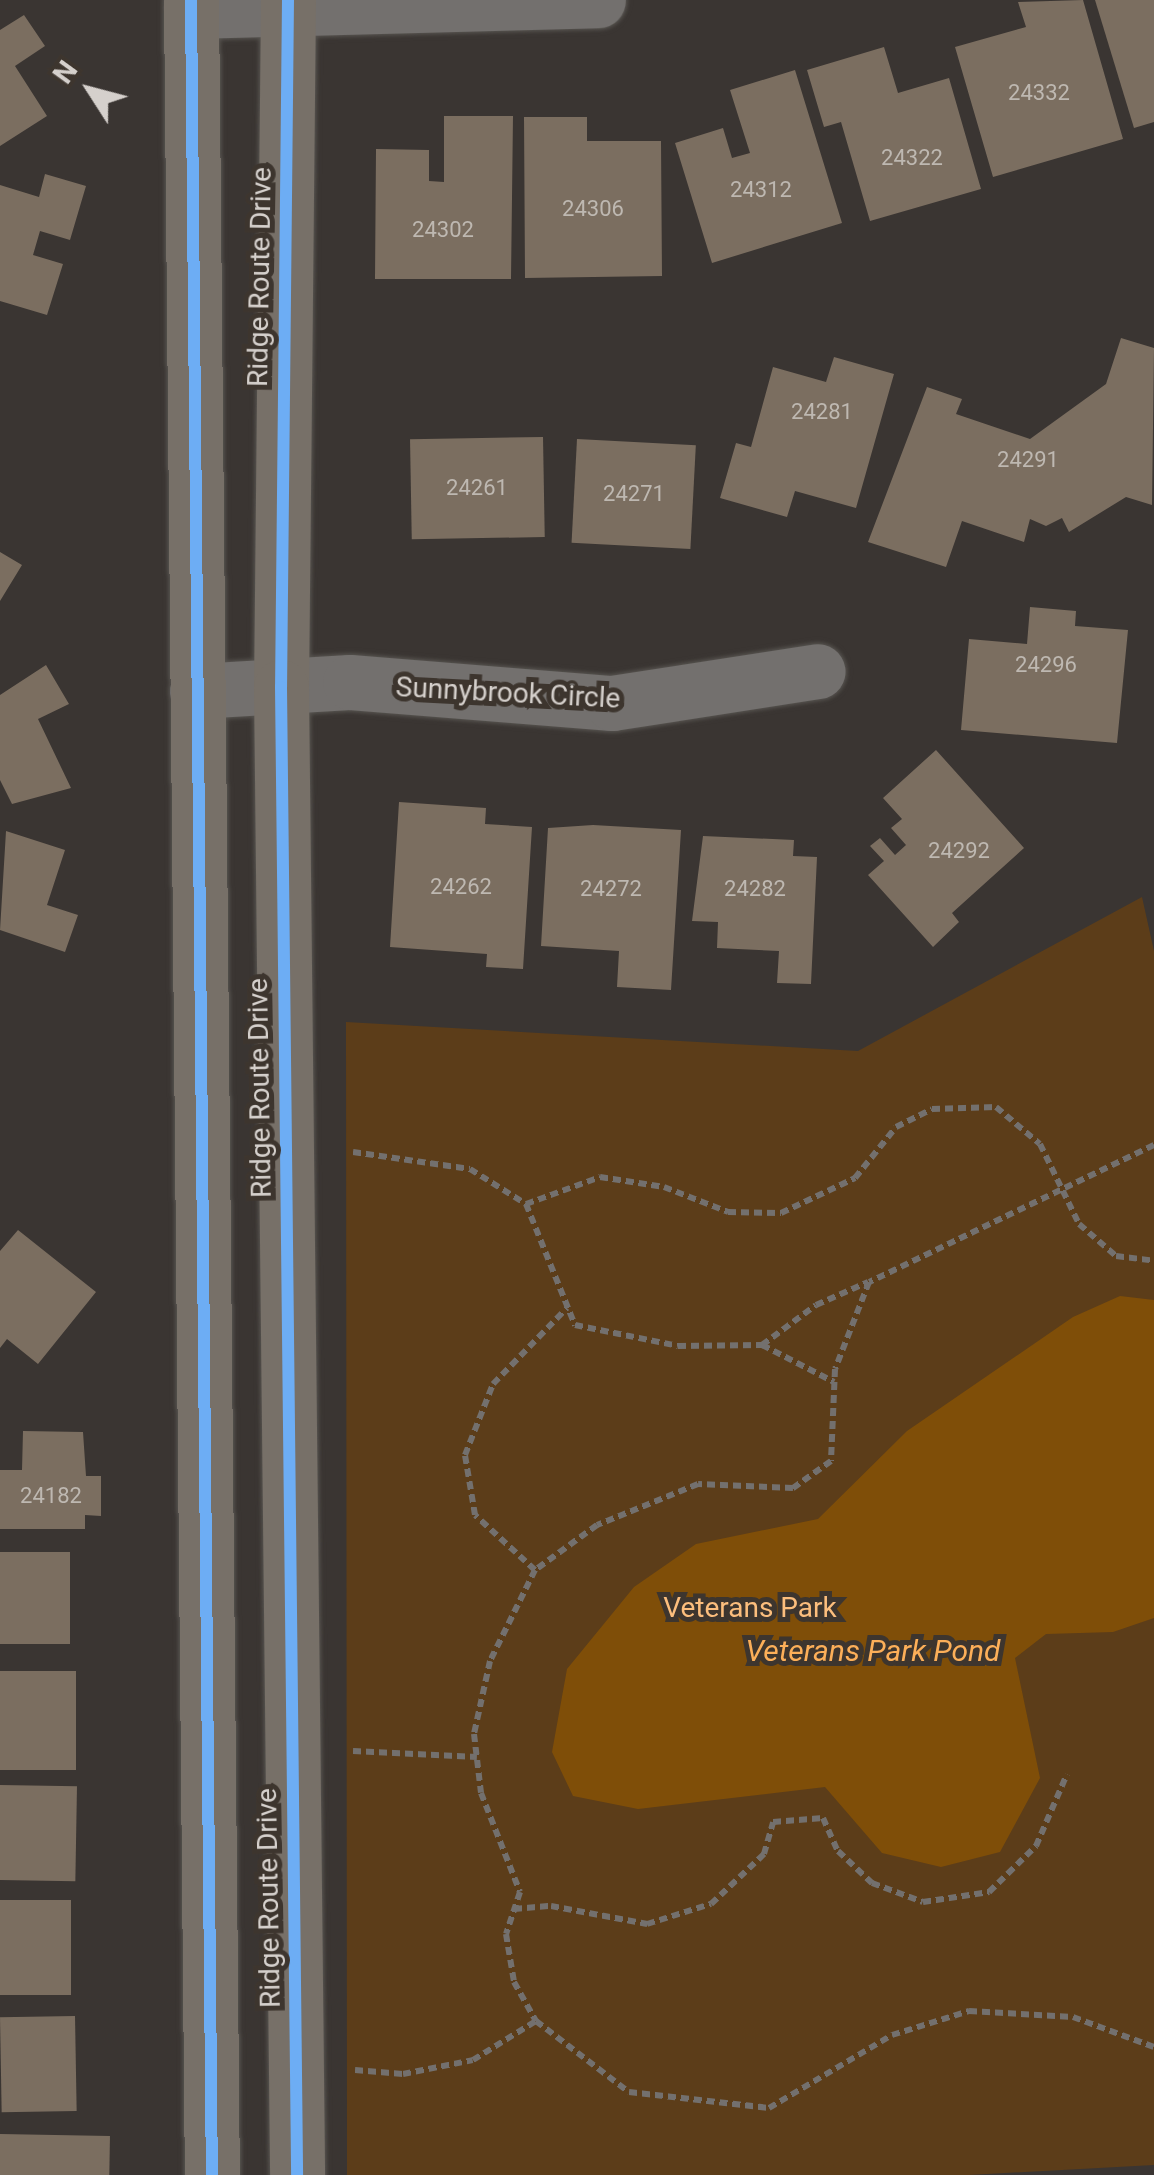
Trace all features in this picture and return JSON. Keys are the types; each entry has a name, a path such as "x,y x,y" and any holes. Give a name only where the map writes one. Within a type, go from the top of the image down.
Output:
{"main road":[{"path":"191,5 212,2175"},
{"name":"Ridge Route Drive","path":"288,5 282,686 298,2175"}],"street":[{"path":"191,5 598,0"},
{"name":"Sunnybrook Circle","path":"197,691 350,682 612,703 818,671"}],"path":[{"path":"526,1204 600,1177 664,1187 728,1212 781,1212 854,1178 896,1128 932,1109 996,1107 1040,1144 1078,1224 1116,1256 1154,1261"},
{"path":"762,1345 816,1305 990,1230 1063,1188 1154,1145"},
{"path":"353,1152 470,1169 526,1204 575,1325 678,1346 762,1345 834,1382"},
{"path":"869,1282 834,1382 831,1461 793,1488 698,1484 597,1525 535,1570 490,1660 477,1757 481,1793 520,1892 506,1934 514,1982 536,2021 630,2092 712,2109 769,2108 892,2035 969,2011 1073,2016 1154,2047"},
{"path":"535,1570 475,1514 465,1454 493,1384 568,1307"},
{"path":"353,1751 477,1757"},
{"path":"514,1909 551,1906 647,1924 711,1904 764,1854 773,1822 823,1818 838,1851 872,1883 923,1902 989,1892 1036,1846 1067,1774"},
{"path":"355,2070 404,2074 474,2060 536,2021"}],"green space":[{"name":"Veterans Park","path":"1142,897 1154,951 1154,2165 969,2175 347,2175 346,1022 858,1051"}],"water":[{"name":"Veterans Park Pond","path":"1120,1296 1154,1300 1154,1618 1113,1632 1046,1634 1015,1658 1040,1778 1000,1852 941,1867 882,1853 825,1787 638,1809 573,1796 552,1752 567,1669 634,1587 696,1544 818,1519 907,1431 1073,1317"}],"building":[{"path":"1083,0 1123,139 993,177 955,47 1026,27 1018,2"},
{"path":"1095,0 1154,0 1154,122 1134,128"},
{"path":"24,15 45,46 15,66 47,116 0,146 0,30"},
{"path":"884,47 898,93 949,78 981,189 870,221 841,122 824,127 807,70"},
{"path":"795,70 842,223 712,263 675,143 723,128 732,158 750,153 730,90"},
{"path":"444,116 513,116 511,279 375,279 376,149 429,150 429,181 444,182"},
{"path":"524,117 587,117 587,141 661,141 662,276 525,278"},
{"path":"45,174 86,186 70,240 40,231 33,255 63,264 47,315 0,301 0,185 39,197"},
{"path":"1121,338 1154,348 1152,505 1126,497 1069,532 1062,518 1046,526 1030,519 1024,542 962,521 946,567 868,542 927,387 962,399 956,414 1030,439 1106,384"},
{"path":"834,357 894,374 856,508 795,491 787,517 720,498 736,443 751,447 773,367 826,382"},
{"path":"543,437 545,537 412,539 410,439"},
{"path":"577,439 696,445 690,549 572,543"},
{"path":"0,552 22,565 0,601"},
{"path":"1030,607 1076,611 1075,626 1128,630 1117,743 961,730 969,639 1027,644"},
{"path":"46,665 69,704 38,719 71,788 12,804 0,780 0,695"},
{"path":"936,750 1024,848 952,913 959,922 933,947 868,875 884,861 870,846 880,838 895,855 906,845 891,828 902,819 883,798"},
{"path":"399,802 486,808 485,824 532,827 523,969 486,967 487,954 390,947"},
{"path":"593,825 681,830 671,990 617,987 619,951 541,946 548,828"},
{"path":"6,831 65,850 47,905 78,915 65,952 0,930"},
{"path":"703,836 794,840 793,856 817,857 811,984 777,983 779,951 717,948 718,922 692,921"},
{"path":"18,1230 96,1292 38,1364 7,1339 0,1348 0,1251"},
{"path":"23,1431 83,1432 86,1476 101,1476 101,1516 85,1515 85,1529 0,1529 0,1470 22,1470"},
{"path":"0,1552 70,1552 70,1644 0,1644"},
{"path":"0,1671 76,1671 76,1770 0,1770"},
{"path":"0,1785 77,1786 75,1881 0,1880"},
{"path":"0,1900 71,1900 71,1995 0,1995"},
{"path":"75,2016 77,2111 2,2112 0,2017"},
{"path":"0,2134 110,2136 109,2175 0,2175"}],"cycle path":[{"path":"191,0 212,2175"},
{"path":"288,0 281,687 297,2175"}]}
